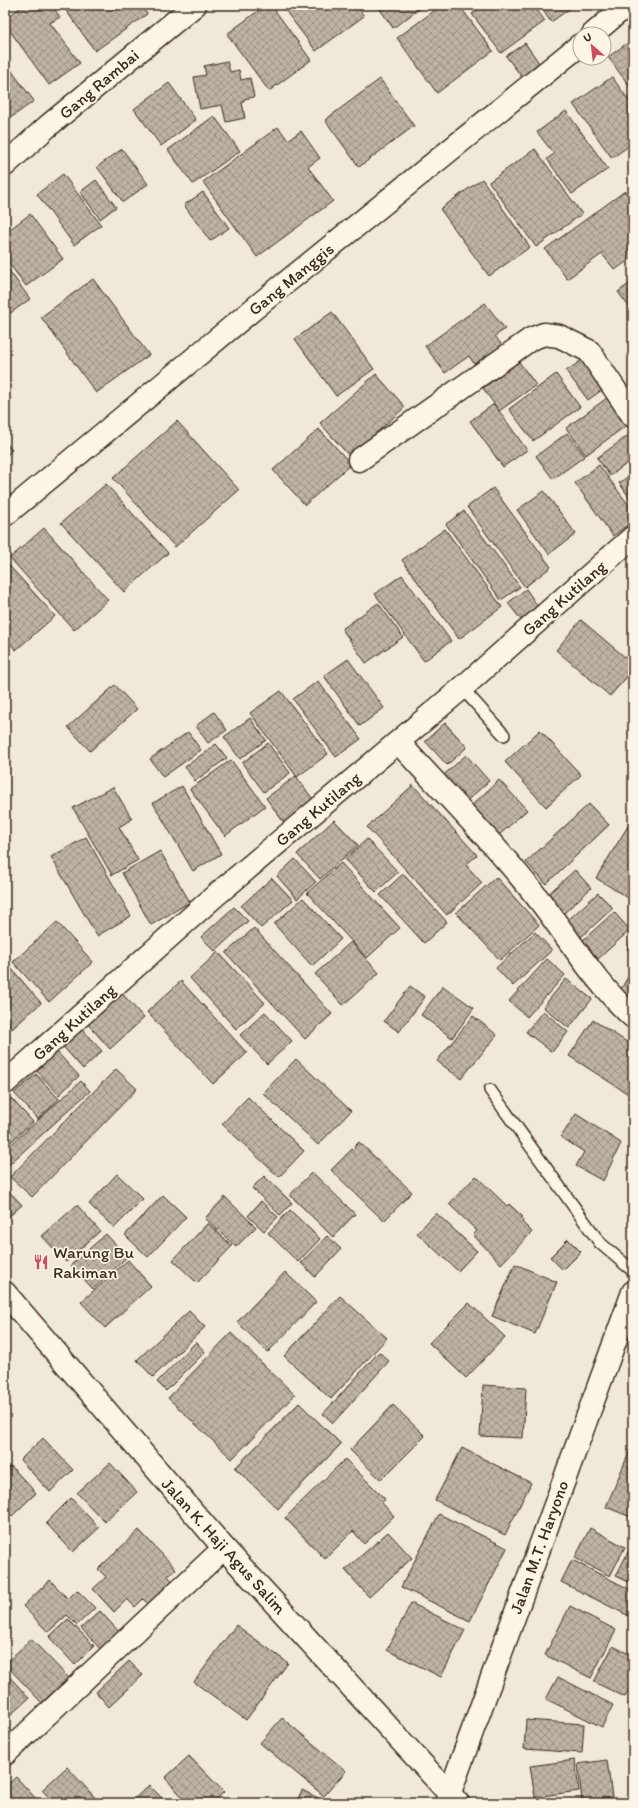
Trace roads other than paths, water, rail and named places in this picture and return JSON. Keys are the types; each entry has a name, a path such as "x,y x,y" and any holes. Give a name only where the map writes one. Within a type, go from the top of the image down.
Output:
{"street":[{"name":"Gang Rambai","path":"5,165 54,121 195,5"},
{"path":"602,26 627,5"},
{"name":"Gang Manggis","path":"5,515 262,302 572,51"},
{"path":"359,460 530,339 544,334 559,336 589,351 633,416"},
{"name":"Gang Kutilang","path":"5,1083 216,895 462,688 633,537"},
{"path":"398,742 510,865 540,901 601,984 616,1002 633,1017"},
{"name":"Jalan M.T. Haryono","path":"451,1800 633,1292"},
{"name":"Jalan K. Haji Agus Salim","path":"5,1293 224,1548 451,1800"},
{"path":"5,1754 224,1548"}],"lane":[{"path":"462,688 504,735"},
{"path":"490,1090 600,1243 633,1271"}],"place":[{"name":"Warung Bu Rakiman","path":"41,1262"}]}
